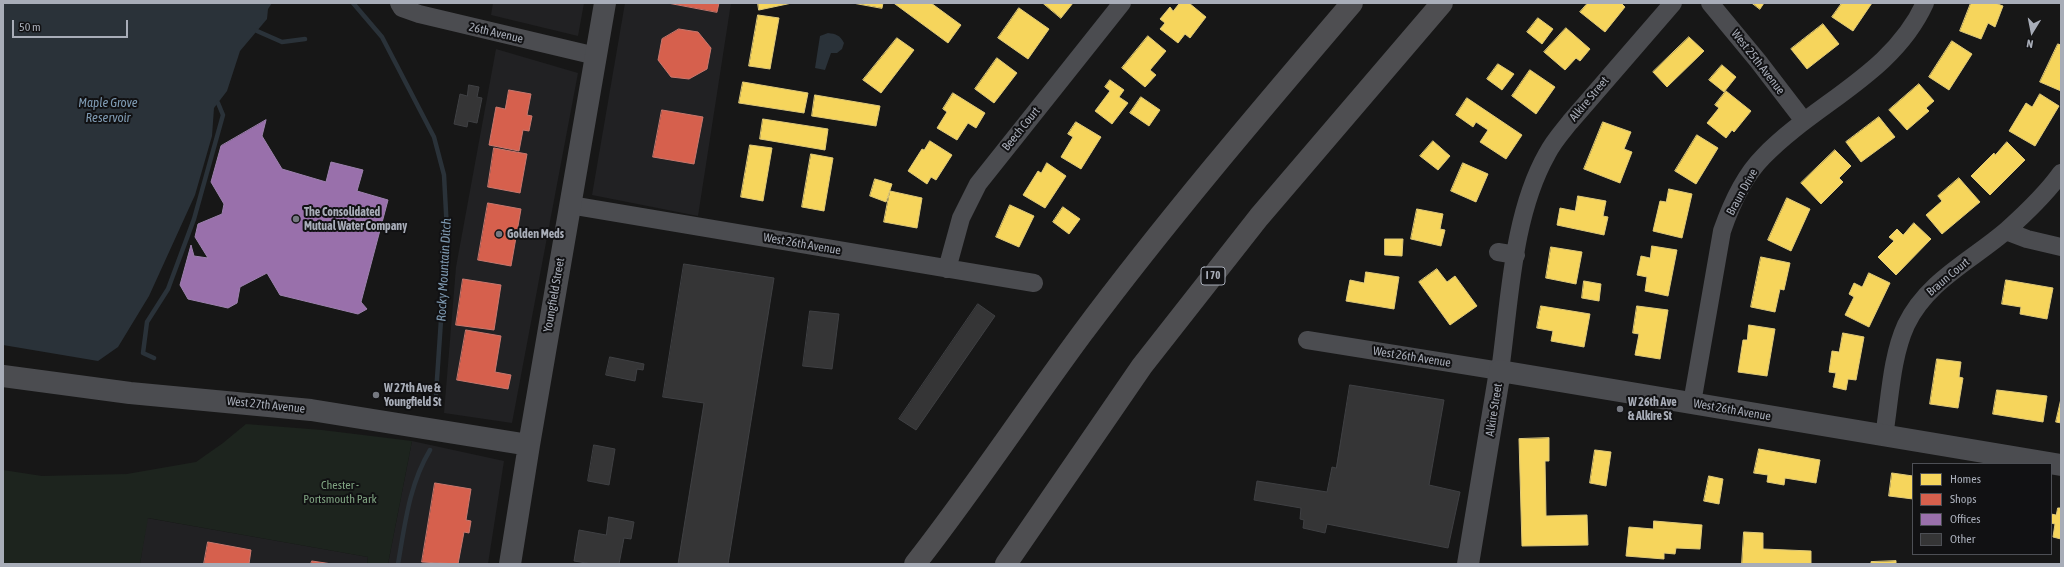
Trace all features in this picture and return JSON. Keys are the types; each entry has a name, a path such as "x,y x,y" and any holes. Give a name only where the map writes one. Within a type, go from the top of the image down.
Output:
{"highway":[{"path":"915,564 955,513 1081,336 1204,177 1352,3"},
{"name":"I 70","path":"1006,564 1142,366 1259,217 1442,3"},
{"path":"926,564 955,513"}],"street":[{"name":"26th Avenue","path":"399,3 402,8 419,14 596,56"},
{"name":"Youngfield Street","path":"510,564 528,445 606,3"},
{"name":"Beech Court","path":"947,269 960,218 978,184 1122,3"},
{"name":"Alkire Street","path":"1468,564 1500,371 1516,255 1533,186 1547,153 1594,92 1673,3"},
{"name":"West 25th Avenue","path":"1710,3 1758,61 1804,121"},
{"name":"Braun Drive","path":"1692,403 1717,253 1728,213 1747,177 1762,158 1804,121 1882,63 1902,41 1917,20 1925,3"},
{"name":"Braun Court","path":"1884,436 1900,345 1906,326 1916,307 1930,290 1945,277 2006,231 2035,204 2061,173"},
{"name":"West 26th Avenue","path":"570,205 1034,283"},
{"path":"2006,231 2028,239 2061,247"},
{"path":"1498,252 1516,255"},
{"name":"West 26th Avenue","path":"1307,340 2049,463"},
{"name":"West 27th Avenue","path":"3,376 100,390 317,410 528,445"}],"shaded area":[{"path":"493,3 584,3 578,36 491,15"},
{"path":"625,3 731,3 698,216 592,195"},
{"path":"496,49 578,73 512,423 444,413 456,267"},
{"path":"412,441 504,461 488,564 388,564"},
{"path":"147,518 368,557 367,564 140,564"}],"green space":[{"name":"Chester - Portsmouth Park","path":"246,424 322,430 412,441 388,564 367,564 368,557 148,518 140,564 3,564 3,470 42,476 127,474 196,462 223,443"}],"water":[{"name":"Maple Grove Reservoir","path":"3,3 272,3 268,9 267,19 240,51 227,91 214,108 212,136 195,195 149,296 118,347 98,361 3,345"},
{"path":"828,33 836,34 841,38 844,43 842,49 837,53 831,53 825,70 815,68 820,36"}],"building: Homes":[{"path":"758,3 792,3 759,10"},
{"path":"853,3 883,3 882,8"},
{"path":"931,3 961,25 948,43 895,4"},
{"path":"1043,3 1073,3 1061,18"},
{"path":"1180,3 1189,3 1206,17 1190,38 1185,34 1178,43 1160,29 1165,23 1160,19 1170,7 1173,11"},
{"path":"1588,3 1621,3 1625,7 1605,32 1580,12"},
{"path":"1752,3 1764,3 1760,9"},
{"path":"1842,3 1872,3 1853,31 1832,17"},
{"path":"1971,3 1995,3 2003,6 1995,27 1988,23 1981,39 1960,31"},
{"path":"1019,8 1049,29 1028,59 998,38"},
{"path":"758,15 779,18 770,69 749,66"},
{"path":"1538,18 1553,29 1542,44 1527,32"},
{"path":"1823,24 1839,44 1807,69 1791,49"},
{"path":"1566,28 1590,49 1580,61 1576,58 1565,70 1544,52"},
{"path":"1148,36 1166,51 1150,70 1156,75 1145,87 1122,68"},
{"path":"1689,37 1704,51 1667,87 1653,72"},
{"path":"897,38 914,50 881,93 863,80"},
{"path":"1952,41 1972,54 1949,90 1929,77"},
{"path":"2058,44 2061,45 2061,91 2040,82"},
{"path":"997,58 1017,73 994,103 975,89"},
{"path":"1498,64 1514,74 1502,90 1487,79"},
{"path":"1722,65 1736,77 1724,92 1709,80"},
{"path":"1530,70 1555,87 1536,114 1512,96"},
{"path":"1110,80 1124,90 1119,97 1128,103 1112,124 1095,111 1110,91 1105,87"},
{"path":"743,82 808,93 804,113 739,103"},
{"path":"1919,84 1934,101 1926,108 1929,111 1907,130 1889,110"},
{"path":"1726,91 1751,111 1734,132 1732,130 1726,138 1707,123 1719,108 1715,105"},
{"path":"953,93 985,113 976,128 968,123 957,140 937,128 947,112 943,109"},
{"path":"2040,94 2059,106 2035,146 2009,131 2026,103 2032,107"},
{"path":"815,95 880,106 876,126 812,116"},
{"path":"1141,97 1160,110 1149,126 1130,113"},
{"path":"1467,98 1522,135 1506,159 1480,142 1488,130 1476,122 1473,127 1456,115"},
{"path":"1879,117 1895,137 1861,162 1846,142"},
{"path":"763,119 828,129 825,150 760,139"},
{"path":"1076,122 1101,137 1081,169 1061,157 1073,137 1068,134"},
{"path":"1603,122 1631,132 1624,149 1632,152 1620,183 1584,169"},
{"path":"1697,135 1718,148 1696,184 1675,171"},
{"path":"930,141 952,155 936,180 931,177 927,184 908,171 922,149 924,150"},
{"path":"1433,141 1450,156 1438,170 1420,156"},
{"path":"2007,142 2025,160 1990,195 1971,176 1994,153 1995,155"},
{"path":"750,145 772,148 763,201 741,197"},
{"path":"1835,150 1851,166 1839,178 1843,182 1821,204 1801,183"},
{"path":"811,154 833,158 824,211 802,207"},
{"path":"1047,163 1066,176 1045,208 1023,195 1038,171 1041,173"},
{"path":"1463,163 1488,174 1476,202 1451,191"},
{"path":"1959,178 1980,202 1942,234 1926,215 1942,201 1938,196"},
{"path":"875,179 892,184 886,202 870,196"},
{"path":"1669,189 1692,194 1682,238 1653,231 1660,201 1666,202"},
{"path":"890,191 922,198 917,228 884,222"},
{"path":"1578,196 1606,201 1603,216 1608,217 1604,235 1557,225 1560,208 1575,211"},
{"path":"1787,198 1810,209 1791,251 1768,240"},
{"path":"1010,205 1034,216 1019,247 996,237"},
{"path":"1063,207 1080,219 1069,234 1053,222"},
{"path":"1417,209 1443,214 1440,229 1445,230 1441,246 1411,239"},
{"path":"1914,223 1931,239 1896,275 1878,257 1894,241 1889,237 1897,229 1903,235"},
{"path":"1385,239 1403,239 1402,256 1385,255"},
{"path":"1652,246 1677,250 1668,296 1645,291 1647,277 1637,275 1641,256 1650,258"},
{"path":"1551,247 1582,252 1576,284 1546,278"},
{"path":"1761,257 1790,263 1784,290 1780,289 1775,312 1751,307"},
{"path":"1437,269 1447,282 1455,276 1477,306 1450,325 1419,282"},
{"path":"1366,272 1399,277 1394,309 1346,301 1350,280 1364,283"},
{"path":"1869,273 1890,283 1869,327 1845,315 1854,297 1849,294 1854,283 1862,287"},
{"path":"2006,280 2053,288 2047,319 2020,314 2021,307 2002,304"},
{"path":"1584,281 1601,284 1599,301 1582,298"},
{"path":"1541,306 1590,314 1584,347 1551,341 1553,331 1537,328"},
{"path":"1637,306 1668,310 1660,359 1635,355 1639,334 1633,333"},
{"path":"1749,325 1775,329 1767,376 1738,372 1743,340 1747,340"},
{"path":"1843,333 1864,337 1856,380 1848,379 1846,390 1833,387 1836,373 1829,372 1832,351 1839,352"},
{"path":"1937,359 1961,362 1959,377 1963,378 1958,408 1930,404"},
{"path":"1997,390 2047,396 2043,422 1993,414"},
{"path":"2061,399 2061,423 2056,422"},
{"path":"1549,438 1549,461 1545,461 1546,516 1587,515 1588,545 1522,546 1519,439"},
{"path":"1759,449 1820,460 1816,483 1785,478 1784,485 1767,482 1768,475 1754,473"},
{"path":"1595,450 1611,452 1606,486 1590,483"},
{"path":"1892,473 1912,476 1912,499 1889,496"},
{"path":"1709,476 1723,479 1719,504 1704,501"},
{"path":"2058,508 2061,508 2061,539 2053,537 2055,524 2052,523 2052,514 2056,515"},
{"path":"1654,521 1702,525 1700,549 1676,548 1675,554 1664,553 1664,559 1626,556 1629,527 1653,529"},
{"path":"1744,532 1763,533 1763,549 1811,551 1811,564 1742,564"},
{"path":"1896,561 1896,564 1871,564 1871,562"}],"building: Shops":[{"path":"668,3 719,3 717,12"},
{"path":"679,29 698,32 711,48 707,69 689,79 671,77 658,60 662,39"},
{"path":"509,90 531,94 527,115 532,116 529,131 523,130 519,151 489,145 496,107 505,109"},
{"path":"662,110 703,117 694,164 653,157"},
{"path":"494,148 527,154 520,193 488,187"},
{"name":"Golden Meds","path":"488,203 521,209 511,266 478,260"},
{"path":"463,279 501,285 494,330 456,325"},
{"path":"466,330 501,336 495,372 511,375 508,389 457,380"},
{"path":"435,483 471,489 466,520 471,521 469,533 464,532 458,564 422,562"},
{"path":"208,542 251,550 249,564 204,564"},
{"path":"312,561 332,564 311,564"}],"building: Offices":[{"name":"The Consolidated Mutual Water Company","path":"266,120 262,136 282,169 326,182 331,162 363,170 357,191 388,200 361,302 367,309 358,314 280,295 267,273 240,287 237,303 228,308 188,299 180,285 191,245 194,256 208,258 195,237 198,224 222,214 224,204 211,182 221,146"}],"building: Other":[{"path":"469,85 479,87 477,97 482,98 477,123 468,121 467,127 454,124 460,94 467,96"},
{"path":"684,264 774,278 728,564 678,564 704,403 663,397"},
{"path":"978,304 995,316 916,430 899,419"},
{"path":"810,311 839,314 832,369 803,366"},
{"path":"610,357 644,364 643,370 637,369 635,381 606,375"},
{"path":"1350,385 1444,400 1429,485 1460,492 1448,548 1327,524 1325,533 1303,528 1304,520 1300,519 1301,508 1254,500 1257,481 1327,492 1332,467 1336,468"},
{"path":"594,445 615,449 609,485 588,481"},
{"path":"609,517 634,522 631,539 624,538 619,564 592,564 574,561 579,530 606,535"}],"waterway":[{"name":"Rocky Mountain Ditch","path":"353,3 382,37 434,137 444,175 447,231 436,394"},
{"path":"257,31 282,42 305,39"},
{"path":"154,358 143,353 147,322 168,289 194,219 223,115 218,103"},
{"name":"Rocky Mountain Ditch","path":"398,564 412,491 430,450"}],"place":[{"name":"The Consolidated Mutual Water Company","path":"296,219"},
{"name":"Golden Meds","path":"499,234"},
{"name":"W 27th Ave & Youngfield St","path":"376,395"},
{"name":"W 26th Ave & Alkire St","path":"1620,409"}]}
